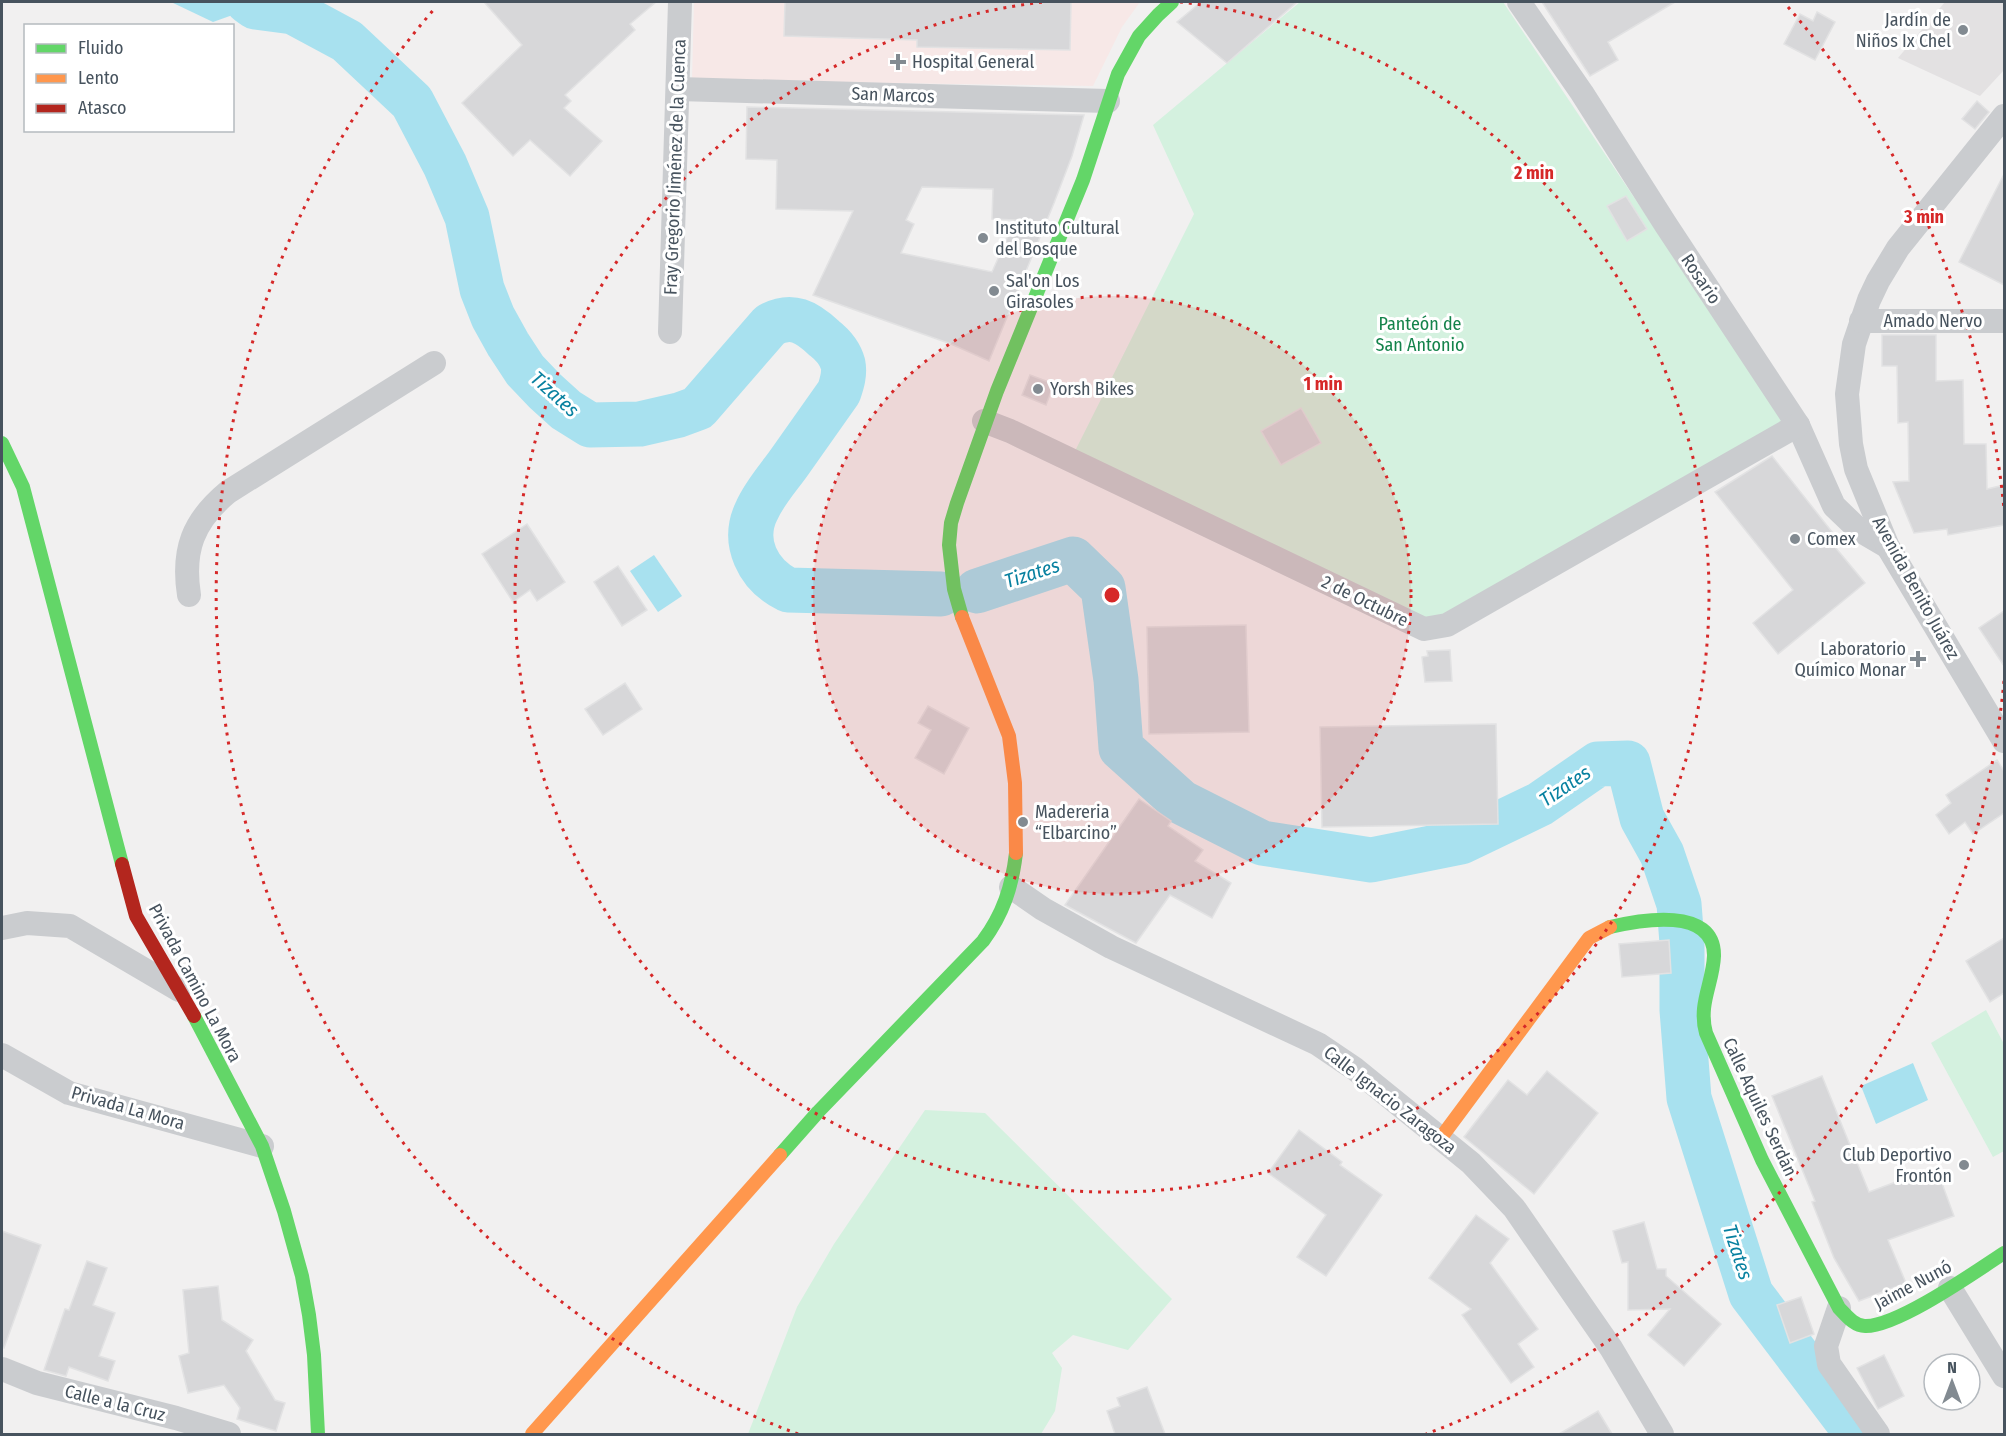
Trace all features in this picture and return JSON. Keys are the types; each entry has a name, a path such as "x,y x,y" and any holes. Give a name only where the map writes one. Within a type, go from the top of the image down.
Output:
{"street":[{"name":"Fray Gregorio Jiménez de la Cuenca","path":"670,332 680,2"},
{"path":"534,1434 818,1112 983,941 1001,914 1011,887 1018,841 1014,766 1003,718 954,594 948,567 948,541 952,517 984,421 1083,180 1119,72 1134,44 1160,11 1172,2"},
{"name":"Rosario","path":"1519,2 1582,93 1798,425 1834,506 1859,530 1888,546"},
{"name":"San Marcos","path":"678,89 1108,100"},
{"name":"Avenida Benito Juárez","path":"2004,116 1898,248 1878,281 1861,321 1849,369 1847,418 1856,469 1888,546 2004,741"},
{"name":"Amado Nervo","path":"1861,321 2004,321"},
{"path":"189,595 186,577 191,541 205,513 216,501 434,363"},
{"name":"2 de Octubre","path":"984,421 1021,436 1425,629 1447,625 1798,425"},
{"name":"Privada Camino La Mora","path":"2,443 23,487 136,916 180,990 262,1146 288,1222 302,1276 314,1355 318,1434"},
{"name":"Calle Ignacio Zaragoza","path":"1011,887 1043,909 1111,947 1318,1044 1355,1069 1471,1163 1514,1208 1611,1348 1662,1434"},
{"name":"Calle Aquiles Serdán","path":"1440,1139 1589,938 1610,927 1660,921 1689,921 1708,934 1713,948 1714,956 1702,1018 1709,1040 1726,1074 1762,1160 1839,1308"},
{"path":"2,928 27,923 70,926 180,990"},
{"name":"Privada La Mora","path":"2,1055 69,1093 262,1146"},
{"name":"Jaime Nunó","path":"1839,1308 1855,1324 1868,1326 1884,1323 1950,1288 2004,1253"},
{"path":"1950,1288 2004,1376"},
{"path":"1839,1308 1826,1346 1828,1364 1878,1434"},
{"name":"Calle a la Cruz","path":"2,1369 37,1383 176,1418 229,1434"}],"shaded area":[{"name":"Hospital General","path":"694,2 1140,2 1122,27 1093,86 692,80"},
{"name":"Jardín de Niños Ix Chel","path":"1945,2 2004,2 2004,70 1980,96 1898,58"}],"green space":[{"name":"Panteón de San Antonio","path":"1300,2 1503,2 1786,424 1430,621 1074,453 1194,214 1153,125"},
{"path":"1986,1010 2004,1044 2004,1151 1993,1157 1931,1043"},
{"path":"925,1110 985,1113 1172,1299 1128,1350 1073,1335 1052,1353 1062,1368 1055,1411 1041,1434 748,1434 797,1307 834,1244"}],"water":[{"path":"171,2 246,2 255,7 213,22"},
{"path":"654,555 682,596 658,612 630,571"},
{"path":"1913,1063 1928,1100 1876,1124 1861,1086"}],"building":[{"path":"484,2 656,2 630,24 635,30 565,95 571,101 564,108 602,141 570,176 530,140 513,156 462,103 522,45"},
{"path":"785,2 1071,2 1070,50 917,47 917,40 784,36"},
{"path":"1201,2 1297,2 1227,63 1177,22"},
{"path":"1542,2 1675,2 1608,42 1618,60 1590,76"},
{"path":"1817,12 1835,22 1815,60 1784,44 1800,14 1813,21"},
{"path":"1977,101 1989,112 1975,129 1962,119"},
{"path":"747,107 1084,115 1072,156 1054,203 989,361 951,344 813,295 853,211 776,209 777,160 746,159","holes":["922,187 993,189 992,219 1015,220 992,272 901,253 914,224 906,220"]},
{"path":"2004,174 2004,285 1959,262"},
{"path":"1626,196 1647,229 1627,241 1607,206"},
{"path":"1882,335 1936,335 1936,381 1963,380 1964,444 1986,444 1987,489 2004,485 2004,525 1948,535 1947,529 1914,533 1893,482 1909,481 1908,422 1898,423 1897,366 1882,366"},
{"name":"Yorsh Bikes","path":"1030,375 1054,384 1046,405 1022,395"},
{"path":"1301,408 1321,443 1281,465 1261,431"},
{"path":"1772,456 1840,542 1835,547 1865,583 1778,654 1753,623 1793,590 1715,492"},
{"path":"527,524 565,582 537,601 530,590 513,602 482,554"},
{"path":"618,566 647,610 622,626 594,582"},
{"path":"2004,611 2004,666 1979,628"},
{"path":"1246,625 1249,732 1149,734 1147,627"},
{"path":"1450,650 1452,681 1425,682 1422,657 1428,656 1427,651"},
{"path":"625,683 642,709 603,735 585,709"},
{"path":"928,706 969,728 944,774 915,758 931,730 918,723"},
{"path":"1496,724 1498,824 1322,827 1320,727"},
{"path":"1997,760 2004,771 2004,813 1973,834 1965,822 1949,834 1936,815 1951,803 1946,795"},
{"path":"1139,799 1171,821 1168,826 1203,850 1195,861 1231,883 1212,918 1170,895 1136,943 1065,905"},
{"path":"2004,938 2004,993 1990,1002 1966,961"},
{"path":"1669,940 1671,973 1622,977 1619,944"},
{"path":"1547,1071 1598,1113 1534,1194 1464,1137 1508,1080 1527,1095"},
{"path":"1822,1076 1869,1192 1936,1167 1954,1216 1888,1240 1906,1283 1859,1301 1834,1258 1812,1202 1815,1201 1772,1096"},
{"path":"1299,1130 1342,1162 1340,1165 1382,1195 1326,1276 1297,1257 1326,1215 1268,1173"},
{"path":"1476,1215 1509,1239 1490,1263 1538,1329 1518,1344 1534,1367 1511,1383 1462,1315 1471,1309 1429,1278"},
{"path":"1644,1222 1657,1269 1666,1269 1666,1276 1721,1324 1684,1366 1648,1335 1670,1309 1628,1310 1628,1262 1622,1263 1613,1231"},
{"path":"2,1231 41,1245 4,1348 2,1347"},
{"path":"87,1261 107,1268 93,1305 115,1313 99,1356 115,1361 108,1381 69,1367 66,1376 44,1370 65,1309 69,1310"},
{"path":"218,1286 222,1320 253,1340 246,1351 275,1400 285,1403 276,1431 237,1419 240,1408 224,1385 188,1393 179,1356 189,1353 183,1290"},
{"path":"1801,1297 1814,1334 1790,1343 1777,1305"},
{"path":"1884,1355 1904,1396 1878,1409 1857,1368"},
{"path":"1147,1387 1165,1434 1115,1434 1107,1411 1120,1406 1117,1398"},
{"path":"1598,1411 1612,1434 1559,1434"}],"waterway":[{"name":"Tizates","path":"248,2 255,7 293,12 347,41 412,102 445,165 467,217 482,289 493,317 525,370 566,410 590,425 640,424 698,408 770,325 778,321 799,321 818,332 833,346 842,360 843,378 839,392 760,503 751,534 755,556 768,576 788,590 941,594"},
{"name":"Tizates","path":"977,591 1073,559 1103,588 1116,680 1121,748 1181,802 1262,843 1371,860 1461,842 1540,804 1598,764 1628,763 1642,818 1662,854 1679,904 1682,943 1682,1010 1689,1098 1751,1294 1857,1434"}],"traffic: fast":[{"path":"962,617 954,589 949,545 951,523 957,503 997,391 1083,180 1118,74 1139,36 1172,2"},
{"path":"2,443 23,487 122,864"},
{"path":"780,1155 818,1112 983,941 1006,900 1016,853"},
{"path":"1610,927 1656,920 1674,920 1702,929 1711,940 1714,956 1705,1003 1706,1033 1762,1160 1839,1308 1850,1320 1865,1326 1896,1318 1956,1285 2004,1253"},
{"path":"194,1016 262,1146 284,1211 302,1276 309,1315 314,1355 318,1434"}],"traffic: slow":[{"path":"962,617 1009,736 1015,783 1016,853"},
{"path":"1440,1139 1589,938 1610,927"},
{"path":"532,1434 780,1155"}],"traffic: jam":[{"path":"122,864 136,916 194,1016"}],"place":[{"name":"Jardín de Niños Ix Chel","path":"1963,30"},
{"name":"Hospital General","path":"898,62"},
{"name":"Instituto Cultural del Bosque","path":"983,238"},
{"name":"Sal'on Los Girasoles","path":"994,291"},
{"name":"Yorsh Bikes","path":"1038,389"},
{"name":"Comex","path":"1795,539"},
{"name":"Laboratorio Químico Monar","path":"1918,659"},
{"name":"Madereria “Elbarcino”","path":"1023,822"},
{"name":"Club Deportivo Frontón","path":"1964,1165"}]}
